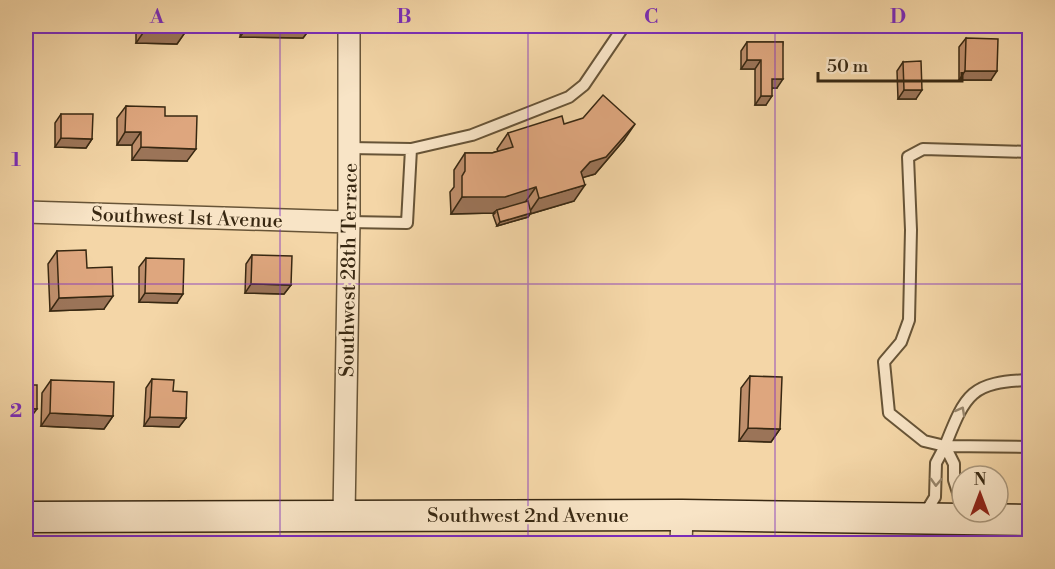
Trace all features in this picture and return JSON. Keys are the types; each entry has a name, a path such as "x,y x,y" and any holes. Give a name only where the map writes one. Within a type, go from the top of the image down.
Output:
{"main road":[{"name":"Southwest 2nd Avenue","path":"26,517 344,515 681,529 950,514"},
{"name":"Southwest 2nd Avenue","path":"1010,518 1029,520"}],"street":[{"name":"Southwest 28th Terrace","path":"344,515 349,222 349,26"},
{"name":"Southwest 1st Avenue","path":"26,212 349,222"}],"lane":[{"path":"349,148 411,148 472,135 569,97 584,85 624,26"},
{"path":"349,222 407,222 411,148"},
{"path":"1029,152 923,149 908,158 911,230 909,320 901,342 884,362 890,414 924,441 945,446 1029,447"},
{"path":"923,517 934,497 936,463 965,402 978,389 995,382 1029,380"},
{"path":"945,446 954,464"}],"shaded area":[{"path":"265,537 668,543 26,543 26,541"}],"building":[{"path":"145,26 186,26 186,31 145,30"},
{"path":"966,38 998,39 997,71 965,71"},
{"path":"747,42 783,42 783,79 772,79 772,96 761,96 761,60 747,60"},
{"path":"921,61 922,90 904,90 903,62"},
{"path":"603,95 635,124 606,157 590,162 581,172 585,185 541,198 539,198 536,187 505,197 462,197 465,153 492,153 513,147 508,133 562,116 564,124 583,118"},
{"path":"126,106 165,107 165,116 197,116 196,149 141,147 141,132 125,132"},
{"path":"61,114 93,114 92,139 61,138"},
{"path":"528,201 531,213 500,222 497,210"},
{"path":"86,250 87,268 112,267 113,296 59,298 57,251"},
{"path":"252,255 292,256 291,285 251,284"},
{"path":"146,258 184,259 183,294 145,293"},
{"path":"750,376 782,377 780,429 748,428"},
{"path":"152,379 174,380 173,391 187,392 186,418 150,417"},
{"path":"51,380 114,382 113,416 50,413"},
{"path":"26,385 37,385 37,409 26,408"}]}
